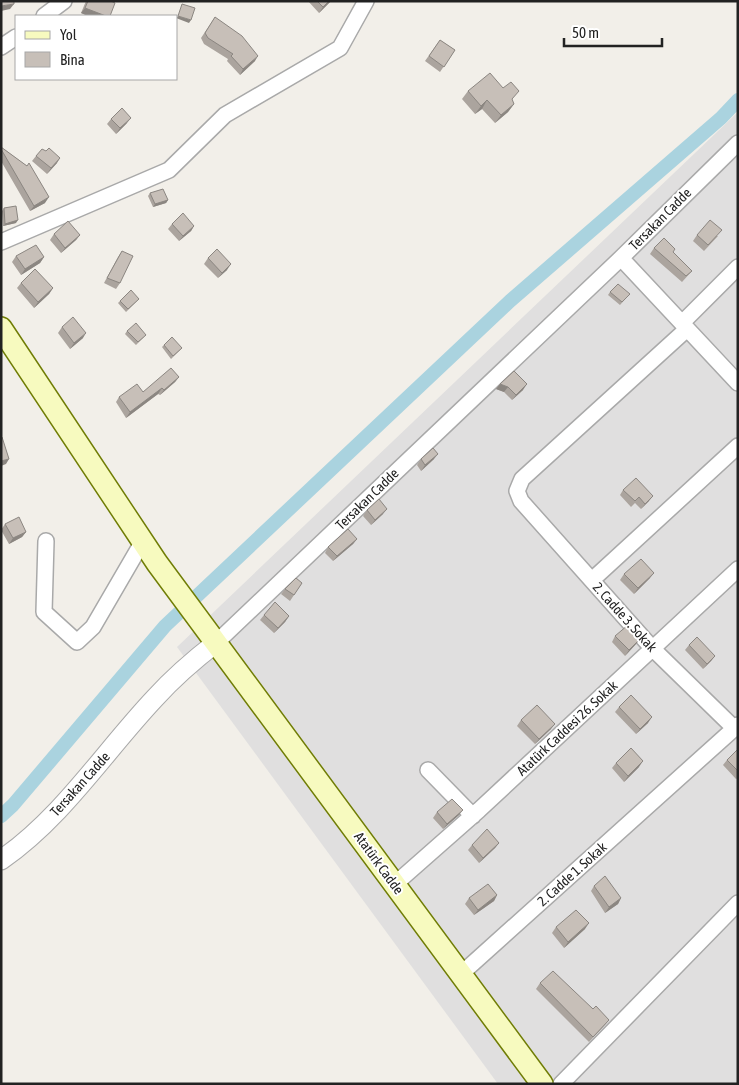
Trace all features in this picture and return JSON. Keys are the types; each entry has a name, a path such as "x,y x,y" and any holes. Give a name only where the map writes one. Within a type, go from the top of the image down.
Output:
{"main road":[{"name":"Atatürk Cadde","path":"1,328 157,563 542,1084"}],"street":[{"path":"45,15 64,1"},
{"path":"1,242 169,170 225,115 340,48 366,1"},
{"path":"1,47 15,38"},
{"name":"Tersakan Cadde","path":"1,860 20,847 64,804 154,699 187,665 217,642 621,258 738,143"},
{"path":"621,258 738,383"},
{"path":"684,326 738,267"},
{"name":"2. Cadde 3. Sokak","path":"684,326 522,479 517,491 521,501 652,648 736,727"},
{"path":"592,580 738,446"},
{"path":"46,541 44,612 78,642 93,627 143,541"},
{"name":"Atatürk Caddesi 26. Sokak","path":"395,884 473,816 738,569"},
{"name":"2. Cadde 1. Sokak","path":"461,974 736,727"},
{"path":"428,770 473,816"},
{"path":"561,1084 738,903"}],"shaded area":[{"path":"738,112 738,1084 498,1084 177,647"}],"building":[{"path":"1,1 14,1 14,4 1,6"},
{"path":"88,1 111,1 115,3 110,15 103,15 85,8"},
{"path":"317,1 329,1 323,7"},
{"path":"182,4 195,8 191,20 178,16"},
{"path":"215,17 242,36 258,56 243,69 231,56 233,54 208,38 205,33"},
{"path":"440,40 455,50 444,67 429,56"},
{"path":"490,73 503,88 511,82 519,91 512,99 514,104 501,115 487,100 481,106 468,91"},
{"path":"122,108 131,118 120,128 111,119"},
{"path":"1,147 27,166 29,163 49,197 34,206"},
{"path":"49,148 60,158 51,168 36,156 42,149 46,151"},
{"path":"163,189 168,200 155,204 150,193"},
{"path":"16,206 18,220 5,224 4,208"},
{"path":"183,213 194,226 183,236 172,224"},
{"path":"710,220 722,230 708,245 697,235"},
{"path":"68,221 80,235 65,248 54,234"},
{"path":"664,238 675,249 673,252 692,271 686,276 654,248"},
{"path":"36,245 44,257 25,269 16,256"},
{"path":"217,249 231,264 222,273 208,258"},
{"path":"122,251 133,256 120,283 107,278"},
{"path":"35,269 53,288 38,302 21,283"},
{"path":"618,284 630,294 622,302 610,292"},
{"path":"131,290 139,299 128,309 120,301"},
{"path":"73,317 86,333 74,343 62,327"},
{"path":"136,323 146,335 138,342 127,331"},
{"path":"172,337 182,348 173,356 164,345"},
{"path":"171,368 179,377 164,390 162,388 130,412 119,397 137,384 143,392"},
{"path":"514,371 527,384 516,395 508,387 500,384"},
{"path":"1,438 9,459 1,461"},
{"path":"433,448 438,454 425,465 421,459"},
{"path":"636,478 653,496 645,504 639,497 635,501 623,490"},
{"path":"379,499 387,509 375,520 367,510"},
{"path":"19,517 26,532 13,538 5,524"},
{"path":"348,529 357,539 337,556 328,547"},
{"path":"641,559 654,573 638,588 624,574"},
{"path":"296,578 302,583 294,595 285,589"},
{"path":"275,602 289,616 278,628 264,615"},
{"path":"628,625 640,639 629,650 615,636"},
{"path":"697,637 715,656 707,664 689,645"},
{"path":"631,695 652,717 640,729 619,707"},
{"path":"537,705 555,724 539,739 521,720"},
{"path":"631,748 643,761 628,776 616,763"},
{"path":"738,749 738,771 727,760"},
{"path":"452,799 463,810 447,824 437,812"},
{"path":"487,829 499,843 483,858 472,845"},
{"path":"605,876 621,898 609,907 594,886"},
{"path":"488,884 497,895 478,910 469,898"},
{"path":"576,910 589,923 568,942 556,927"},
{"path":"553,971 593,1009 596,1006 609,1020 593,1037 540,983"}],"waterway":[{"path":"1,816 13,805 165,626 510,301 721,118 738,100"}]}
